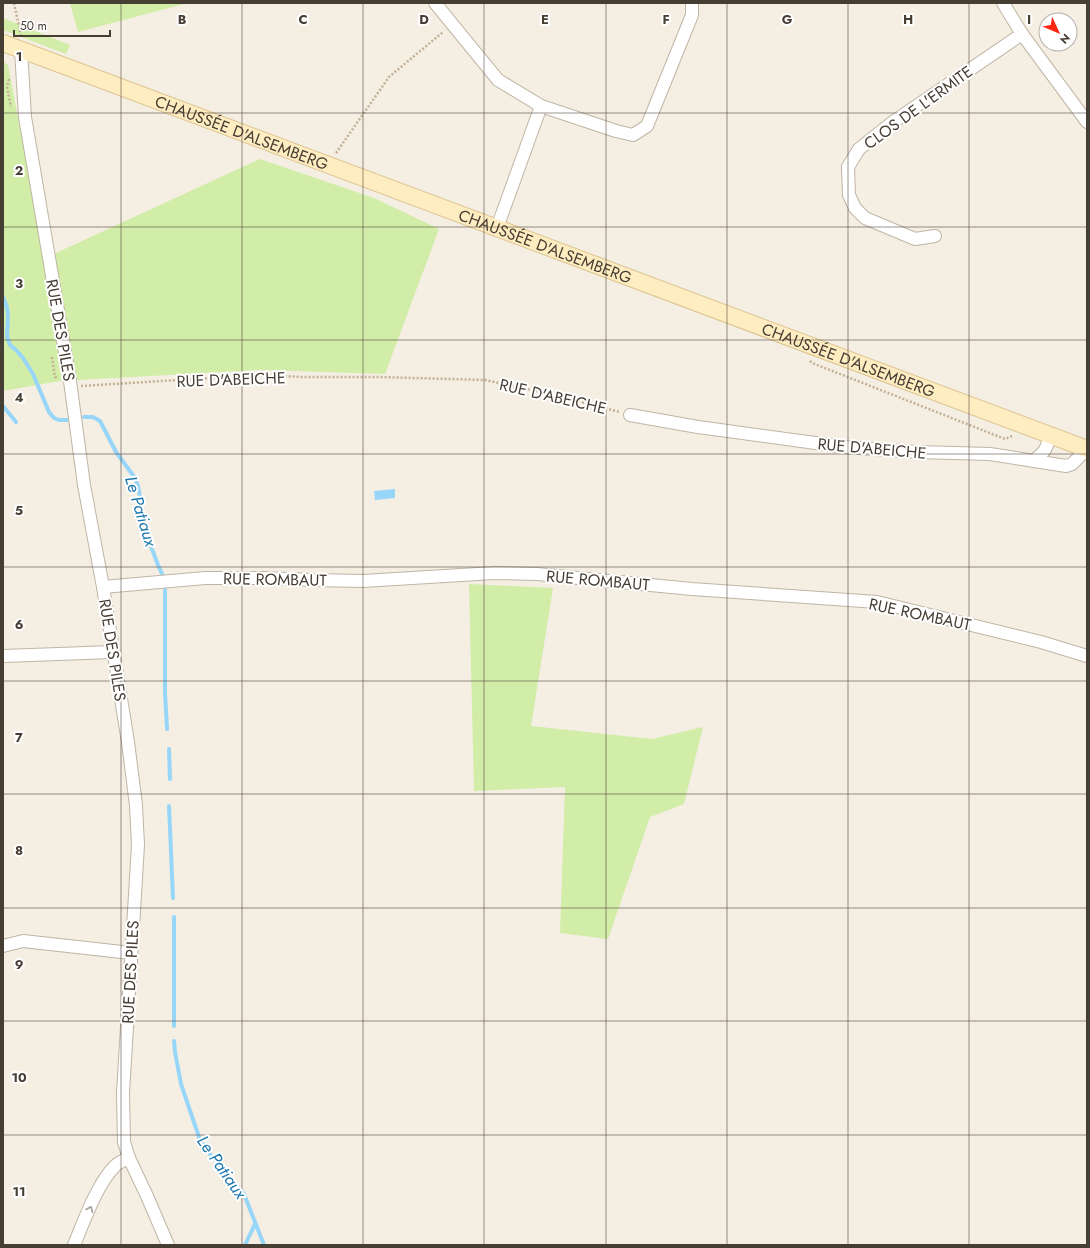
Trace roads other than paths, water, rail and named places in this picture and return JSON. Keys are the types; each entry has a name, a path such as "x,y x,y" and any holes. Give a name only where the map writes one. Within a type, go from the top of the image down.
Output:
{"main road":[{"name":"CHAUSSÉE D'ALSEMBERG","path":"3,43 1087,449"}],"street":[{"path":"436,3 498,80 541,106 616,131 633,135 647,126 692,15 692,3"},
{"path":"1003,3 1022,34 1087,122"},
{"name":"CLOS DE L'ERMITE","path":"935,236 915,239 865,218 855,208 849,195 848,167 859,149 893,122 1022,34"},
{"name":"RUE DES PILES","path":"21,50 26,117 70,387 84,485 103,587 128,742 136,804 138,845 123,1092 124,1142 128,1158 147,1196 168,1245"},
{"path":"497,228 541,106"},
{"name":"RUE D'ABEICHE","path":"630,415 698,427 845,447 917,452 990,454 1066,466 1072,464 1087,449"},
{"path":"1032,461 1040,456 1047,448 1050,435"},
{"name":"RUE ROMBAUT","path":"103,587 206,578 363,581 494,573 537,574 692,589 877,602 1041,642 1087,656"},
{"path":"3,656 113,652"},
{"path":"3,946 23,942 131,953"},
{"path":"74,1245 94,1199 108,1174 117,1164 128,1158"}],"water":[{"path":"395,489 395,498 375,500 374,491"}],"waterway":[{"name":"Le Patiaux","path":"3,297 7,307 7,336 10,345 23,358 33,374 49,412 54,418 59,420 67,420"},
{"path":"3,406 16,422"},
{"name":"Le Patiaux","path":"84,417 93,417 100,421 116,452 135,478 149,541 163,576"},
{"name":"Le Patiaux","path":"165,590 165,693 167,729"},
{"name":"Le Patiaux","path":"169,749 170,779"},
{"name":"Le Patiaux","path":"169,806 173,898"},
{"name":"Le Patiaux","path":"174,917 174,1026"},
{"name":"Le Patiaux","path":"174,1041 181,1084 200,1140 209,1153 244,1194 264,1245"},
{"path":"245,1245 255,1224"}]}
